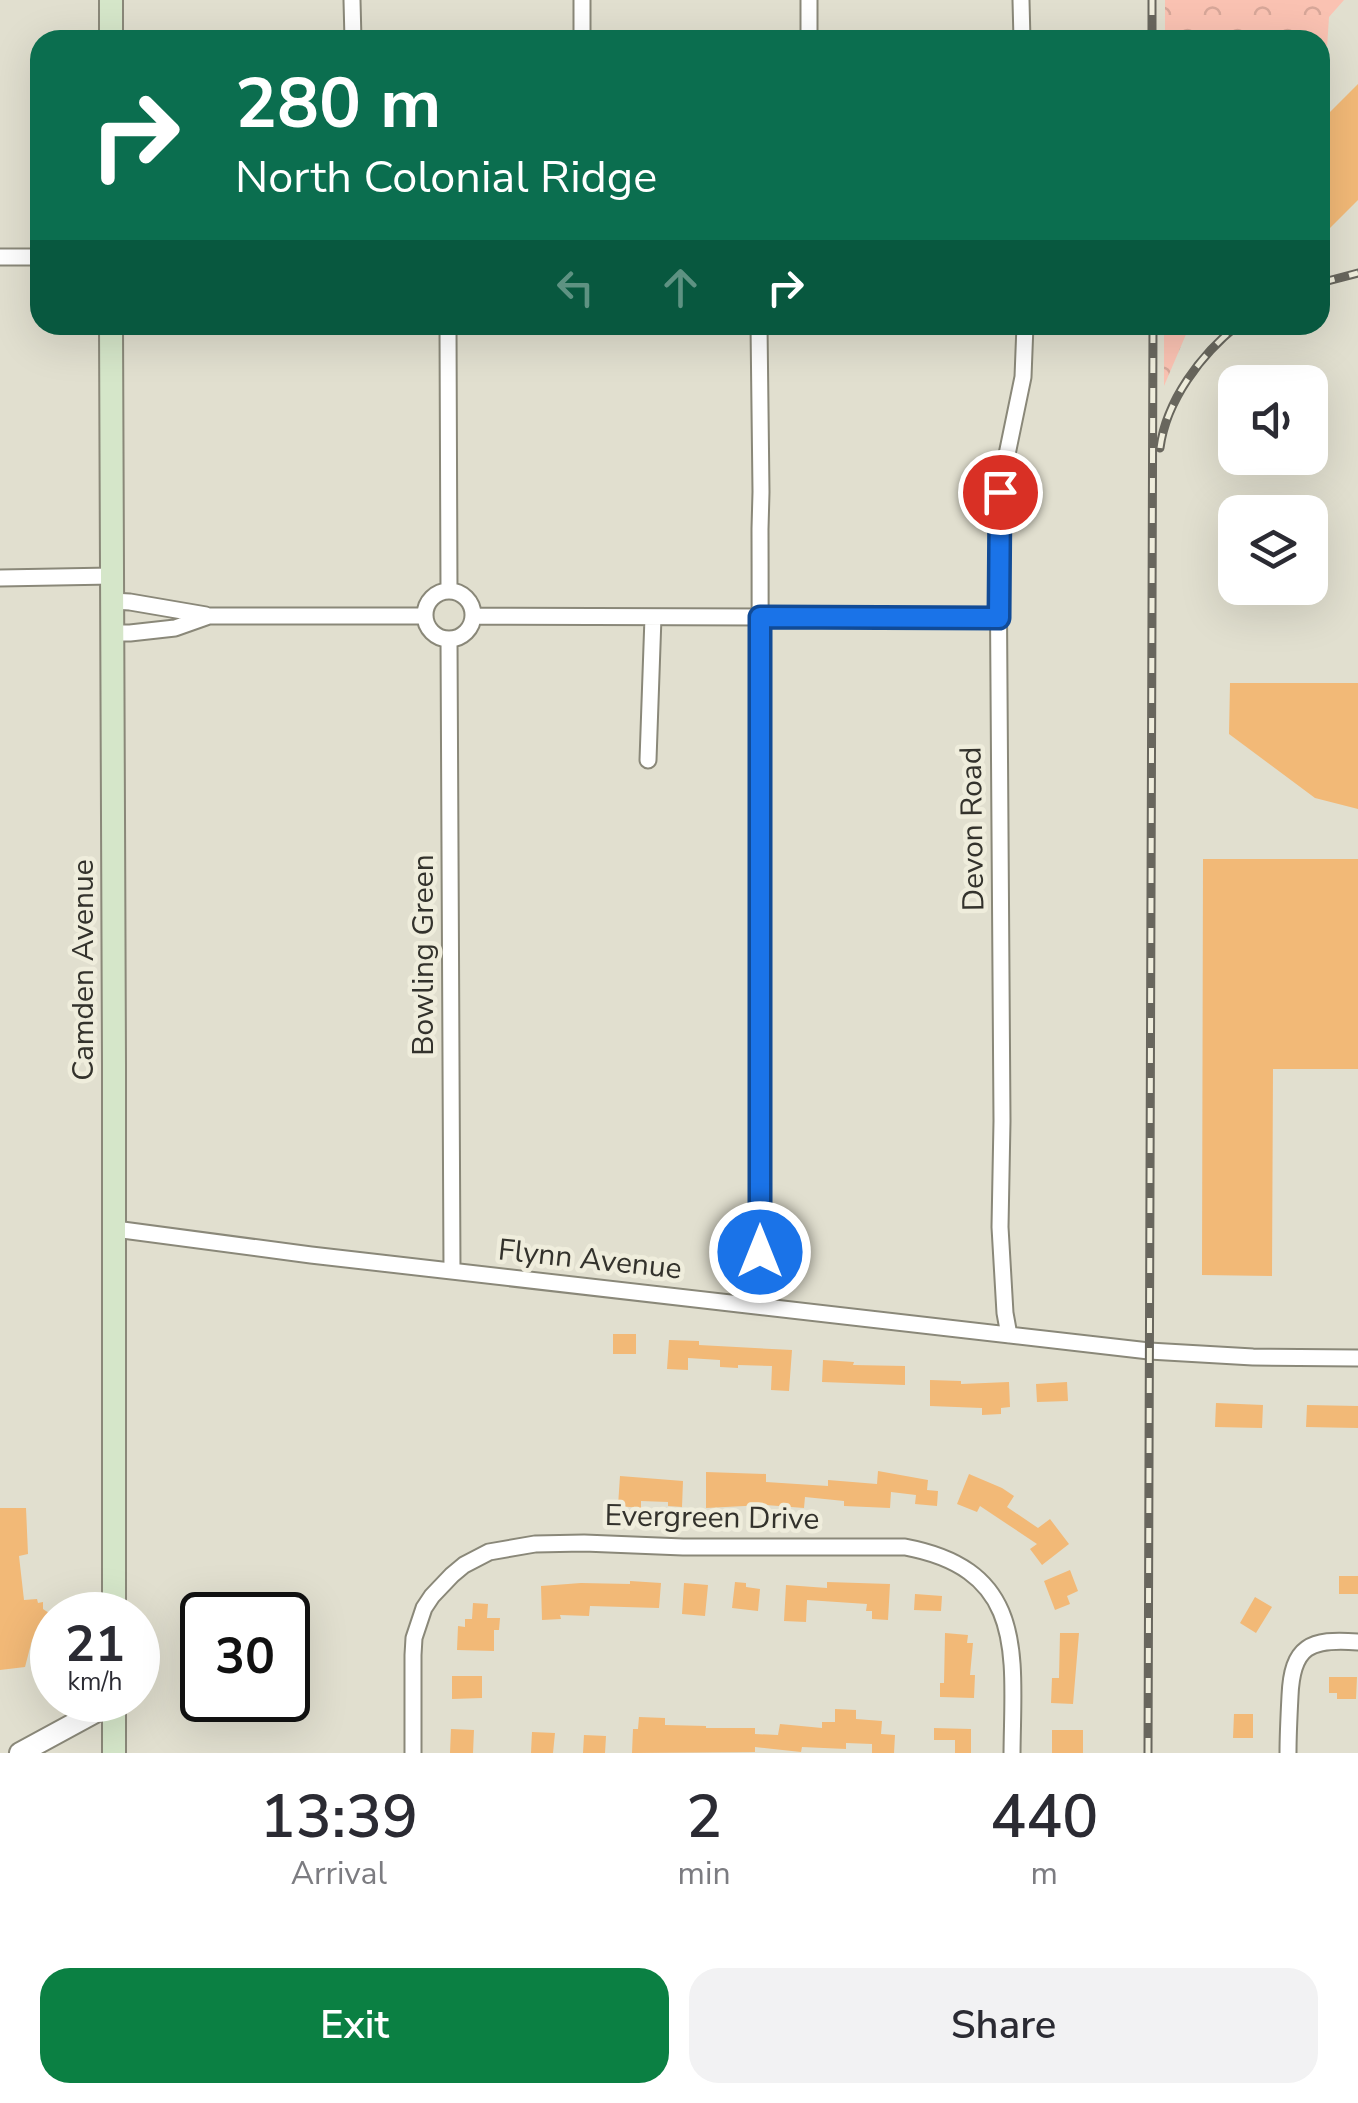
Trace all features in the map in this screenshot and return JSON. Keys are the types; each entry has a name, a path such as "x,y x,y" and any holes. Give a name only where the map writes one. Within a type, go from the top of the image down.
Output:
{"main road":[{"path":"110,0 110,30"},
{"name":"Camden Avenue","path":"111,335 114,1592"},
{"path":"114,1722 114,1753"}],"street":[{"path":"352,0 353,30"},
{"path":"582,0 582,30"},
{"path":"809,30 810,0"},
{"path":"1021,0 1022,30"},
{"path":"0,257 30,257"},
{"path":"448,335 449,591"},
{"path":"759,335 760,1305"},
{"name":"Devon Road","path":"1009,1335 1000,1228 1000,492 1020,400 1026,335"},
{"path":"0,578 112,576"},
{"path":"449,591 464,596 474,616 463,635 449,640 432,633 425,616 429,602 449,591"},
{"path":"112,602 210,616 425,616"},
{"path":"112,633 175,628 210,616"},
{"path":"474,616 999,618"},
{"path":"648,760 653,617"},
{"name":"Bowling Green","path":"449,640 452,1270"},
{"name":"Flynn Avenue","path":"114,1229 311,1255 1190,1354 1358,1358"},
{"name":"Evergreen Drive","path":"413,1753 414,1638 432,1596 464,1565 488,1552 535,1544 584,1543 905,1547 954,1561 981,1580 1006,1623 1013,1658 1012,1753"},
{"path":"1288,1753 1292,1668 1312,1644 1358,1642"},
{"path":"20,1753 76,1722"}],"green space":[{"path":"1165,0 1344,0 1329,17 1328,30 1165,30"},
{"path":"1164,335 1186,335 1164,386"}],"building":[{"path":"1358,84 1358,200 1330,228 1330,112"},
{"path":"1230,683 1358,683 1358,809 1315,798 1229,734"},
{"path":"1203,859 1358,859 1358,1069 1273,1069 1272,1276 1202,1275"},
{"path":"613,1334 636,1334 636,1354 613,1354"},
{"path":"669,1340 792,1350 789,1391 771,1390 772,1366 720,1367 720,1360 688,1358 688,1370 667,1369"},
{"path":"823,1360 905,1366 905,1385 822,1382"},
{"path":"930,1380 961,1384 1009,1382 1010,1407 1001,1408 1001,1414 982,1415 982,1408 930,1406"},
{"path":"1067,1382 1068,1401 1037,1402 1036,1384"},
{"path":"1216,1403 1263,1405 1262,1428 1215,1427"},
{"path":"1307,1405 1358,1406 1358,1428 1306,1427"},
{"path":"878,1471 928,1480 927,1490 938,1491 937,1506 915,1504 916,1495 891,1492 890,1508 844,1506 844,1501 805,1497 804,1508 706,1508 706,1472 766,1474 766,1482 828,1486 828,1480 877,1484"},
{"path":"969,1474 1014,1496 1007,1507 1038,1528 1050,1519 1069,1544 1042,1565 1030,1549 1037,1544 980,1506 977,1512 957,1504"},
{"path":"620,1476 683,1481 682,1507 641,1501 641,1508 618,1506"},
{"path":"0,1508 26,1508 28,1554 19,1556 24,1600 30,1600 30,1648 25,1667 0,1670"},
{"path":"1070,1570 1078,1591 1067,1596 1070,1604 1055,1610 1044,1581"},
{"path":"1339,1576 1358,1576 1358,1594 1339,1594"},
{"path":"735,1582 760,1589 758,1611 732,1608"},
{"path":"827,1582 890,1584 888,1620 872,1619 872,1611 866,1611 867,1604 807,1600 806,1622 784,1621 786,1585 827,1588"},
{"path":"661,1583 659,1608 590,1606 589,1616 560,1615 561,1619 542,1620 541,1586"},
{"path":"684,1583 708,1585 705,1616 682,1614"},
{"path":"915,1594 942,1596 941,1611 914,1610"},
{"path":"1255,1597 1272,1607 1256,1633 1240,1623"},
{"path":"473,1603 488,1604 487,1618 500,1618 499,1630 494,1630 494,1651 457,1650 458,1626 465,1627 465,1619 472,1619"},
{"path":"945,1633 968,1635 967,1643 973,1643 970,1675 975,1675 974,1698 940,1697"},
{"path":"1060,1633 1079,1633 1073,1704 1051,1703 1052,1678 1059,1678"},
{"path":"452,1676 482,1676 482,1698 452,1699"},
{"path":"1329,1677 1357,1677 1356,1699 1337,1699 1337,1693 1329,1693"},
{"path":"835,1709 856,1710 856,1719 882,1721 881,1734 895,1735 894,1753 872,1753 872,1744 846,1743 846,1749 802,1747 801,1752 755,1747 755,1752 632,1753 633,1729 638,1729 639,1717 665,1718 665,1725 755,1728 755,1734 778,1735 780,1724 822,1728 822,1722 835,1722"},
{"path":"1234,1714 1253,1714 1253,1738 1233,1738"},
{"path":"934,1728 971,1729 971,1753 955,1753 955,1740 934,1740"},
{"path":"451,1729 474,1730 473,1753 450,1753"},
{"path":"1052,1730 1083,1730 1083,1753 1052,1753"},
{"path":"532,1732 555,1733 553,1753 531,1753"},
{"path":"584,1735 606,1736 605,1753 583,1753"}],"railway":[{"path":"1152,0 1152,30"},
{"path":"1330,280 1358,273"},
{"path":"1148,1753 1153,335"},
{"path":"1160,448 1170,413 1187,380 1227,335"}],"route":[{"path":"760,1252 760,617 999,618 1000,492"}]}
